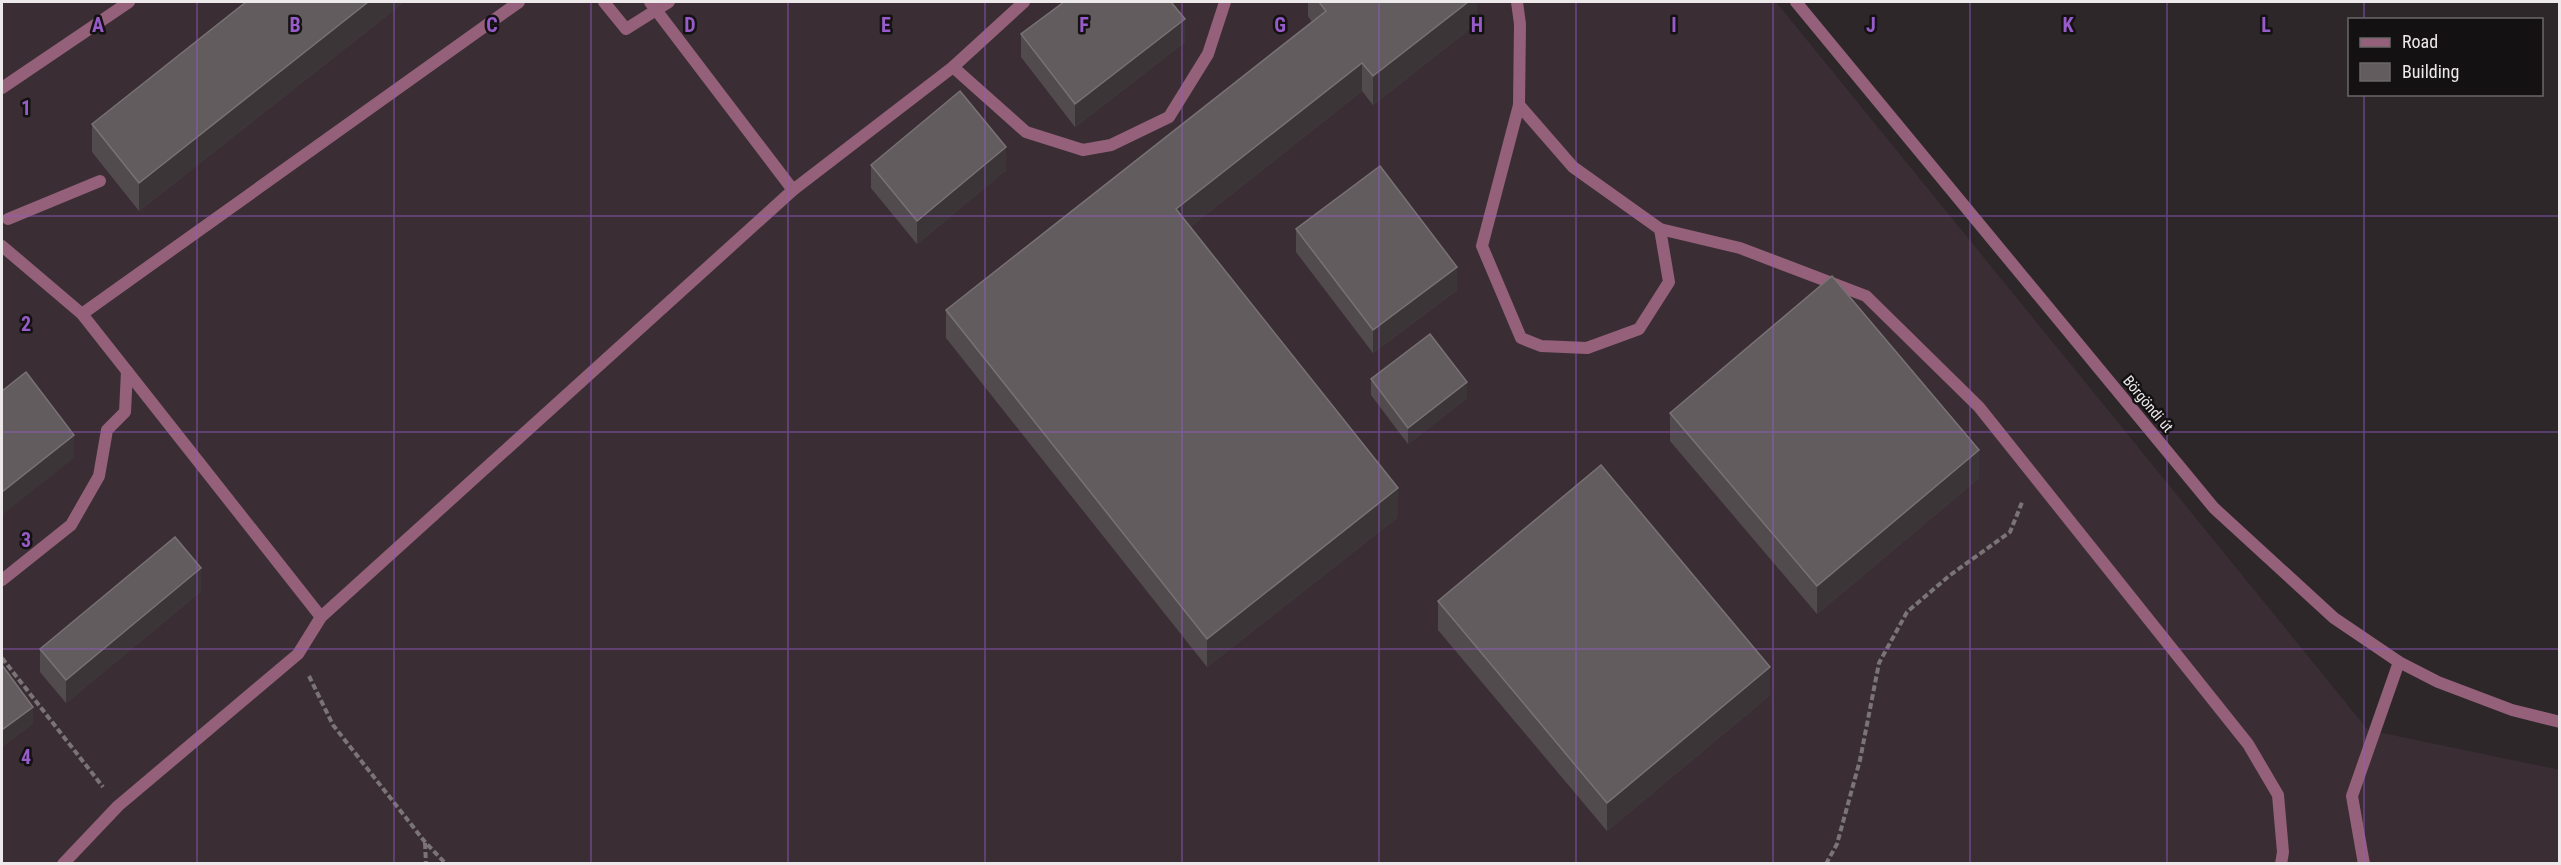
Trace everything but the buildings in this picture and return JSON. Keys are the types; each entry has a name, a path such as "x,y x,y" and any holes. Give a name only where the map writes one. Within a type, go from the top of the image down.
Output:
{"street":[{"path":"2,88 129,2"},
{"path":"82,314 519,2"},
{"path":"604,2 626,29 653,6 669,2"},
{"path":"63,864 118,806 298,654 321,617 794,190 953,67 1024,2"},
{"path":"953,67 1026,132 1083,150 1111,145 1169,117 1208,54 1225,2"},
{"path":"1517,2 1520,24 1519,105 1482,246 1521,338 1540,346 1587,348 1639,329 1669,282 1660,229"},
{"name":"Börgöndi út","path":"1796,2 2214,508 2334,618 2399,662 2448,686 2512,710 2559,722"},
{"path":"653,6 794,190"},
{"path":"1519,105 1573,167 1660,229 1740,248 1866,296 1979,407 2248,744 2278,795 2283,852 2281,864"},
{"path":"4,218 100,181"},
{"path":"2,246 82,314 321,617"},
{"path":"2,580 71,525 99,476 107,430 125,412 127,371"},
{"path":"2368,862 2352,796 2399,662"}],"path":[{"path":"1826,864 1837,844 1860,760 1879,663 1907,612 1949,576 2010,532 2033,474"},
{"path":"298,654 333,725 425,842 446,864"},
{"path":"2,658 118,806"},
{"path":"425,842 426,864"}],"shaded area":[{"path":"2,2 1776,2 2368,730 2560,770 2559,864 2,864"}]}
